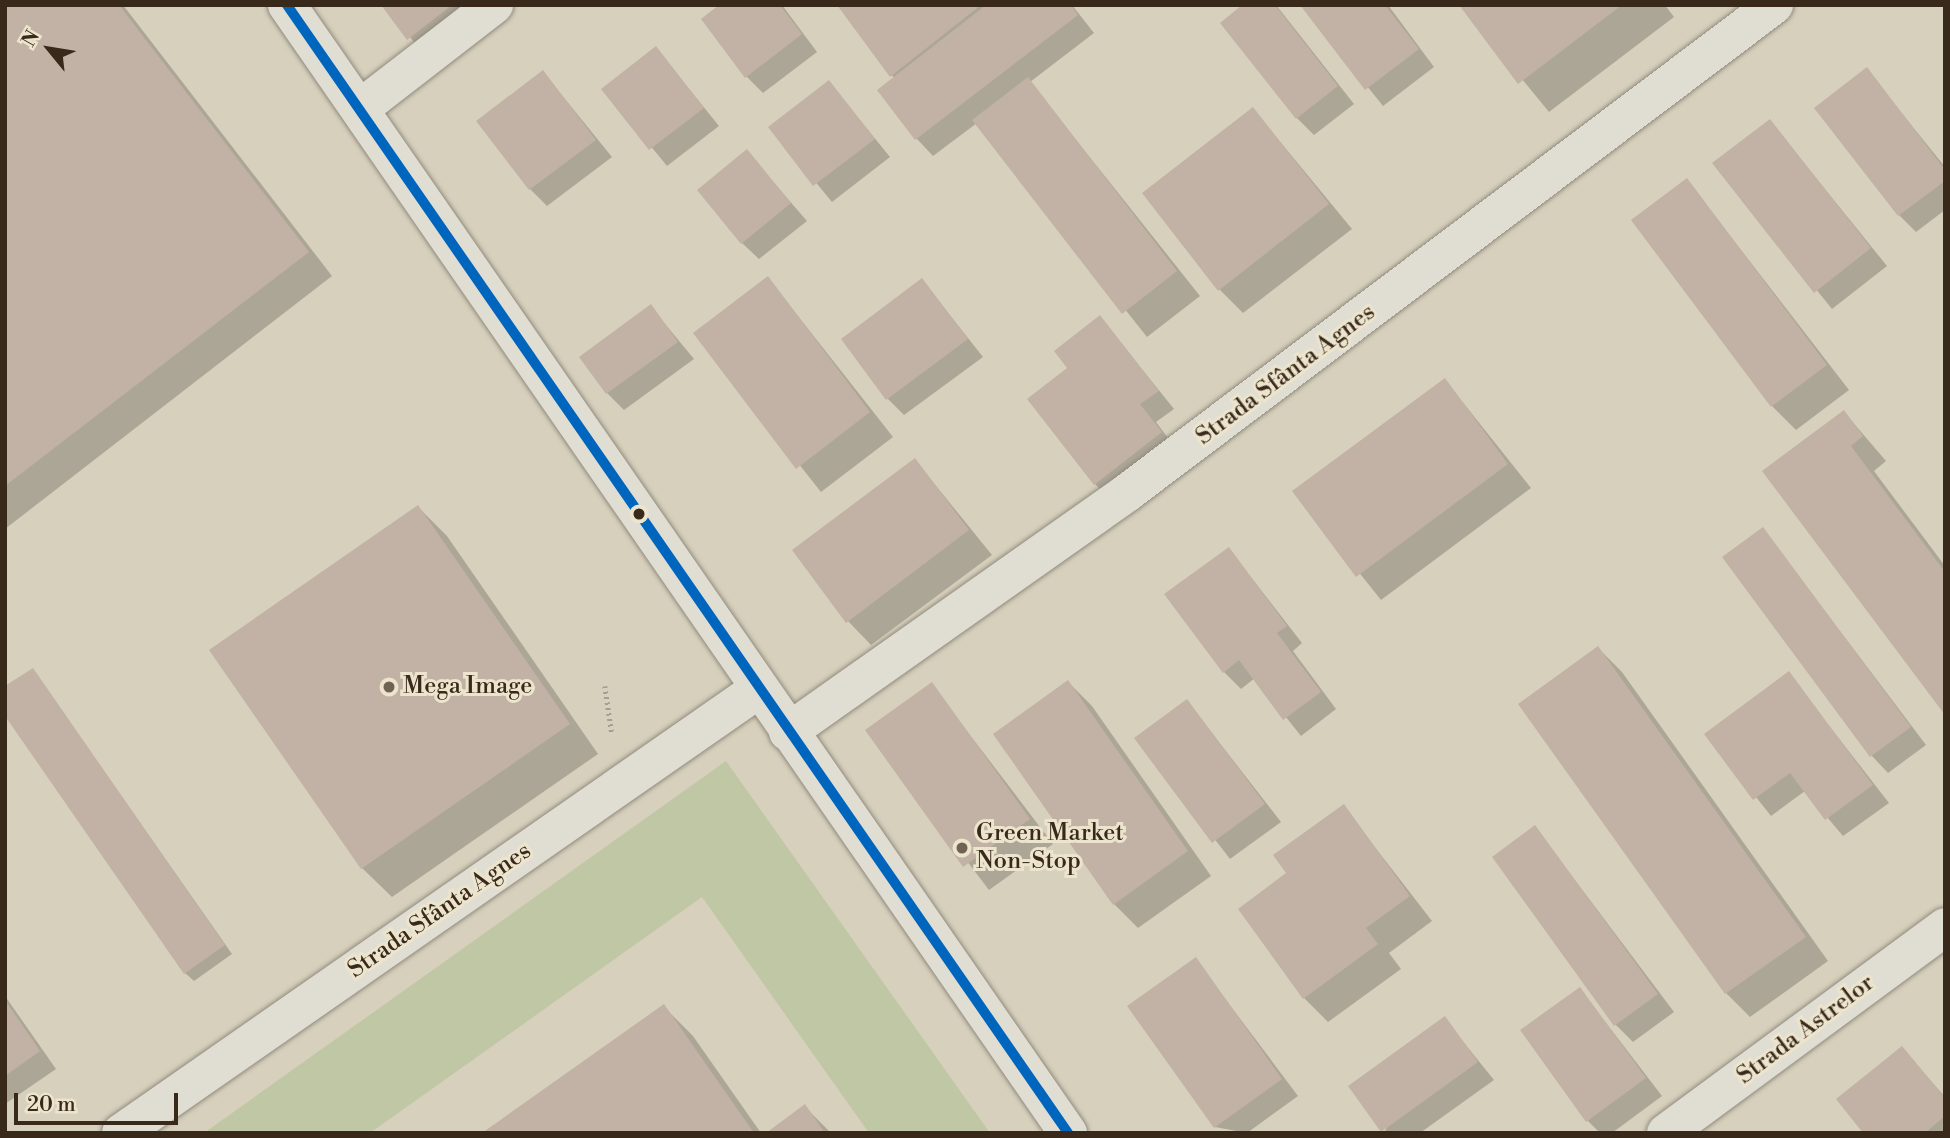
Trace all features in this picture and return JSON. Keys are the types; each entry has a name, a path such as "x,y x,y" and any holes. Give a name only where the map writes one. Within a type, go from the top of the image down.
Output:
{"street":[{"path":"287,5 362,107 788,732 1068,1133"},
{"path":"362,107 494,5"},
{"name":"Strada Sfânta Agnes","path":"788,732 1128,492 1774,5"},
{"name":"Strada Sfânta Agnes","path":"121,1133 759,689"},
{"name":"Strada Astrelor","path":"1666,1133 1945,927"}],"green space":[{"path":"726,761 990,1133 869,1133 702,897 370,1133 204,1133"}],"building":[{"path":"5,5 119,5 309,252 5,486"},
{"path":"381,5 452,5 407,40"},
{"path":"719,5 780,5 802,34 745,78 701,19"},
{"path":"837,5 981,5 890,77"},
{"path":"986,5 1071,5 1078,15 915,140 877,90"},
{"path":"1242,5 1275,5 1338,86 1296,119 1220,23"},
{"path":"1300,5 1385,5 1419,49 1365,90"},
{"path":"1459,5 1622,5 1518,84"},
{"path":"656,46 704,108 649,150 601,89"},
{"path":"1867,67 1945,170 1945,181 1898,216 1814,108"},
{"path":"543,70 596,140 529,190 476,121"},
{"path":"1028,77 1177,271 1122,314 972,120"},
{"path":"829,80 875,139 813,186 768,127"},
{"path":"1253,107 1329,204 1218,291 1142,193"},
{"path":"1770,119 1871,248 1814,293 1712,163"},
{"path":"747,149 791,203 741,244 697,190"},
{"path":"1687,178 1827,365 1771,407 1631,220"},
{"path":"768,276 870,412 796,469 693,333"},
{"path":"922,278 968,339 886,400 841,339"},
{"path":"651,304 678,342 606,394 579,357"},
{"path":"1100,315 1159,391 1140,404 1162,432 1094,485 1027,399 1067,368 1054,351"},
{"path":"1445,378 1508,464 1356,577 1292,491"},
{"path":"1844,410 1863,436 1851,446 1945,572 1945,715 1762,471"},
{"path":"915,458 969,530 846,623 792,550"},
{"name":"Mega Image","path":"418,505 570,724 361,869 209,650"},
{"path":"1763,527 1911,727 1870,757 1722,557"},
{"path":"1229,547 1287,626 1277,633 1321,692 1283,720 1239,660 1223,673 1164,594"},
{"path":"1598,646 1806,937 1725,994 1518,704"},
{"path":"33,668 225,945 184,974 5,716 5,686"},
{"path":"1789,671 1873,785 1825,820 1790,773 1753,800 1704,734"},
{"path":"1068,680 1188,851 1113,905 993,734"},
{"path":"932,682 1030,819 963,867 865,730"},
{"path":"1187,699 1265,804 1212,843 1134,738"},
{"path":"1344,804 1410,896 1366,928 1378,944 1303,999 1238,909 1286,873 1273,855"},
{"path":"1535,825 1658,994 1614,1026 1492,857"},
{"path":"1196,957 1282,1079 1214,1128 1127,1006"},
{"path":"1580,987 1646,1078 1586,1122 1520,1030"},
{"path":"5,1000 40,1051 5,1076"},
{"path":"664,1004 754,1133 482,1133"},
{"path":"1445,1016 1478,1062 1381,1132 1348,1086"},
{"path":"1902,1046 1945,1098 1945,1116 1925,1133 1863,1133 1836,1099"},
{"path":"805,1104 825,1133 766,1133"}],"transit line":[{"path":"287,5 1068,1133"}],"place":[{"name":"Mega Image","path":"389,687"},
{"name":"Green Market Non-Stop","path":"962,848"}]}
